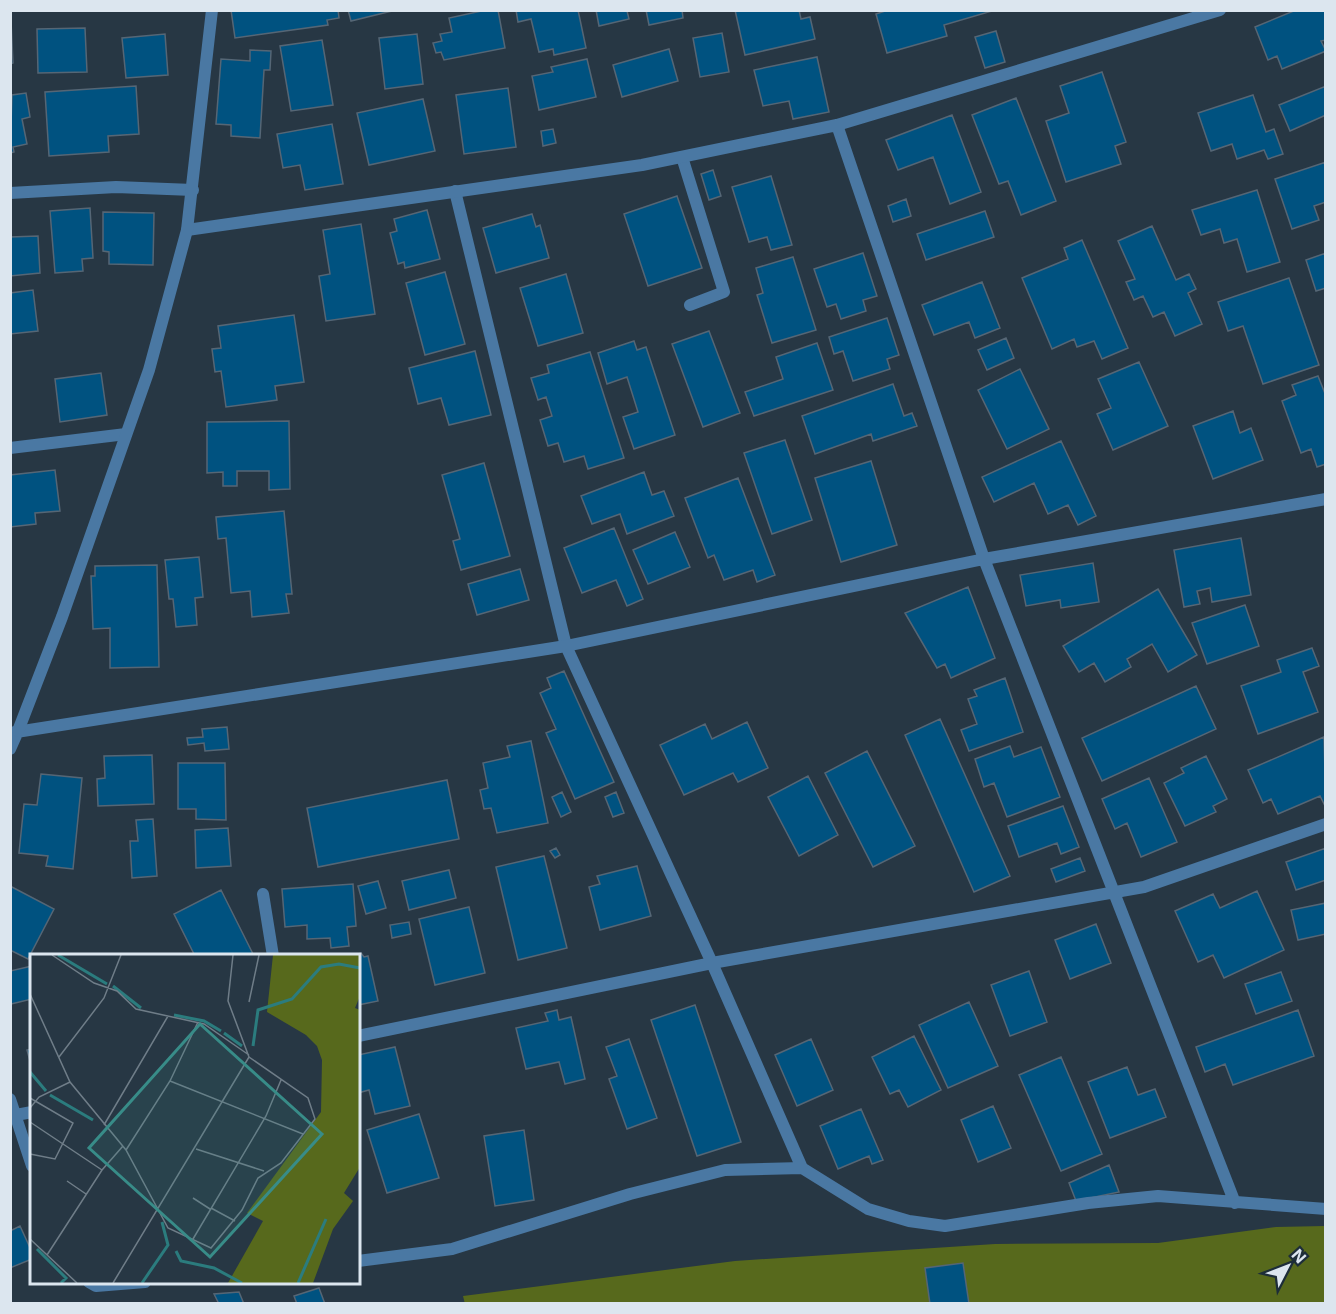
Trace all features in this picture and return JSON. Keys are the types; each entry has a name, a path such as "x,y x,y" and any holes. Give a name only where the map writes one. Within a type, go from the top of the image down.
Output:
{"street":[{"path":"10,749 14,732 62,617 148,370 187,230 212,10"},
{"path":"187,230 642,165 837,125 1220,10"},
{"path":"837,125 984,559 1234,1203"},
{"path":"682,157 724,292 690,305"},
{"path":"10,193 116,188 193,190"},
{"path":"455,191 566,646 712,963 802,1168"},
{"path":"10,448 126,434"},
{"path":"14,732 566,646 984,559 1326,499"},
{"path":"360,1036 712,963 1144,887 1326,824"},
{"path":"263,894 273,954"},
{"path":"10,1099 30,1160"},
{"path":"16,1115 30,1112"},
{"path":"360,1261 452,1249 630,1194 726,1170 802,1168 868,1209 909,1221 945,1226 1088,1203 1158,1196 1326,1209"},
{"path":"92,1284 96,1286 120,1284"}],"green space":[{"path":"1325,1226 1325,1303 465,1304 463,1296 735,1261 995,1244 1158,1243 1276,1227"}],"building":[{"path":"231,10 338,10 339,18 327,20 328,25 235,38"},
{"path":"348,10 396,10 351,21"},
{"path":"486,10 498,10 505,48 444,60 441,52 436,53 433,43 442,41 440,34 452,32 449,18"},
{"path":"516,10 578,10 586,48 554,55 553,49 539,52 531,19 518,22"},
{"path":"596,10 629,10 627,11 629,19 599,26"},
{"path":"646,10 682,10 683,18 649,25"},
{"path":"735,10 799,10 801,19 810,17 815,39 745,55"},
{"path":"888,10 992,11 944,25 947,36 887,53 876,14"},
{"path":"1296,10 1326,10 1326,40 1321,41 1326,51 1282,69 1277,56 1268,60 1255,27"},
{"path":"10,21 13,63 10,64"},
{"path":"85,28 87,72 38,73 37,29"},
{"path":"996,31 1005,62 985,68 975,37"},
{"path":"722,33 729,72 700,77 693,38"},
{"path":"165,34 168,75 126,78 122,38"},
{"path":"417,34 423,84 385,89 379,38"},
{"path":"322,40 333,105 291,111 280,46"},
{"path":"669,49 678,81 622,97 613,65"},
{"path":"250,50 271,51 270,70 264,70 260,138 231,136 231,125 216,124 221,59 250,61"},
{"path":"817,57 829,112 793,119 789,101 763,106 754,70"},
{"path":"587,59 596,97 539,110 532,76 553,72 551,67"},
{"path":"1102,72 1126,142 1115,146 1121,164 1066,182 1046,121 1069,113 1060,86"},
{"path":"136,86 139,134 108,136 109,152 49,156 45,92"},
{"path":"1326,86 1326,115 1290,131 1279,105"},
{"path":"508,88 516,147 464,154 456,95"},
{"path":"26,93 30,117 22,119 27,144 13,147 14,152 10,153 12,95"},
{"path":"1253,95 1266,132 1274,129 1283,154 1268,159 1264,150 1237,159 1232,144 1211,151 1198,113"},
{"path":"1016,98 1056,201 1021,215 1008,181 999,184 972,115"},
{"path":"423,99 435,151 369,165 357,113"},
{"path":"952,115 981,192 950,204 933,157 898,170 886,140"},
{"path":"332,124 343,184 305,190 300,165 283,168 277,134"},
{"path":"553,129 556,143 543,146 541,131"},
{"path":"1326,162 1326,202 1314,206 1319,220 1292,229 1275,179"},
{"path":"713,170 721,196 709,200 701,174"},
{"path":"771,176 792,245 771,250 767,237 749,242 732,187"},
{"path":"1257,190 1280,262 1247,272 1237,239 1224,243 1220,229 1201,235 1192,210"},
{"path":"677,196 702,268 648,286 624,214"},
{"path":"906,199 911,216 893,222 888,206"},
{"path":"90,208 93,258 82,259 83,271 55,273 50,211"},
{"path":"427,210 440,259 405,268 404,262 398,264 390,233 397,231 394,219"},
{"path":"985,211 994,237 926,260 917,234"},
{"path":"103,212 154,213 153,265 109,264 109,252 103,251"},
{"path":"532,214 536,227 540,225 549,258 496,273 483,228"},
{"path":"361,224 375,314 326,321 319,276 330,274 323,230"},
{"path":"1152,226 1176,280 1189,274 1196,289 1188,293 1202,324 1175,336 1164,312 1153,317 1143,296 1134,300 1126,282 1135,279 1118,241"},
{"path":"38,236 40,273 10,276 10,237"},
{"path":"1082,240 1128,348 1102,359 1094,341 1077,347 1074,339 1052,349 1022,278 1068,259 1064,248"},
{"path":"863,253 877,296 863,300 866,311 841,319 836,304 827,307 814,269"},
{"path":"1326,253 1326,288 1316,291 1306,260"},
{"path":"793,257 816,330 772,343 757,295 763,293 756,268"},
{"path":"445,272 465,344 425,355 406,283"},
{"path":"566,274 583,333 538,346 520,288"},
{"path":"1289,278 1319,365 1263,384 1243,326 1228,331 1218,302"},
{"path":"982,282 1000,328 975,338 969,322 934,335 922,305"},
{"path":"33,290 38,331 10,334 10,293"},
{"path":"294,315 304,382 275,386 277,400 226,407 221,371 215,372 212,349 221,348 218,326"},
{"path":"887,318 899,355 887,359 890,369 853,381 843,351 834,354 829,337"},
{"path":"709,331 740,413 703,427 672,344"},
{"path":"1006,338 1014,358 987,370 978,350"},
{"path":"634,341 637,350 646,347 675,435 634,449 623,417 638,412 627,377 607,384 598,353"},
{"path":"817,343 833,390 754,416 745,392 783,379 776,357"},
{"path":"475,351 491,415 449,425 441,398 418,404 409,368"},
{"path":"590,352 624,458 588,469 584,456 564,462 558,443 548,446 540,420 552,416 546,397 538,400 531,378 549,373 547,365"},
{"path":"1139,362 1168,426 1113,450 1097,414 1111,408 1098,379"},
{"path":"1020,369 1049,429 1007,449 978,390"},
{"path":"101,373 107,415 60,422 55,379"},
{"path":"1318,376 1326,396 1326,464 1317,467 1311,449 1301,453 1282,401 1296,395 1292,385"},
{"path":"893,384 904,416 912,413 917,426 873,441 871,434 815,454 802,416"},
{"path":"1233,411 1240,433 1251,428 1263,460 1213,479 1193,426"},
{"path":"289,421 290,489 269,490 269,471 237,471 237,486 223,486 223,472 207,473 207,422"},
{"path":"785,440 812,520 772,534 744,453"},
{"path":"1061,441 1096,516 1078,525 1068,505 1048,514 1034,483 994,502 982,477"},
{"path":"871,461 897,545 841,562 815,478"},
{"path":"484,463 510,556 461,570 453,541 460,539 442,475"},
{"path":"55,470 60,511 35,513 36,524 10,527 10,475"},
{"path":"644,472 652,495 664,491 674,516 627,534 620,514 592,524 581,496"},
{"path":"738,478 775,575 757,582 753,570 724,580 714,555 708,558 685,498"},
{"path":"284,511 292,594 286,594 289,613 252,617 250,591 231,593 226,538 218,539 216,517"},
{"path":"614,528 643,599 627,606 616,580 582,593 564,548"},
{"path":"675,532 690,567 648,584 633,550"},
{"path":"1241,538 1251,595 1212,602 1210,588 1197,591 1200,604 1184,607 1174,550"},
{"path":"199,557 203,597 195,598 197,625 176,627 173,599 169,599 165,560"},
{"path":"1093,563 1099,602 1061,608 1060,600 1026,606 1020,575"},
{"path":"157,565 159,667 110,668 110,628 93,629 91,576 95,576 95,566"},
{"path":"520,569 529,600 477,615 468,584"},
{"path":"968,587 995,658 951,678 945,664 937,668 905,613"},
{"path":"1158,589 1197,655 1168,672 1152,644 1127,659 1131,667 1105,682 1094,663 1079,672 1063,646"},
{"path":"1245,605 1259,646 1207,664 1192,623"},
{"path":"1312,648 1319,666 1303,672 1318,712 1258,734 1241,686 1281,672 1277,660"},
{"path":"564,671 614,782 575,799 546,733 556,729 540,693 551,688 547,678"},
{"path":"1005,678 1023,732 969,751 961,730 977,724 968,699 977,696 974,690"},
{"path":"1196,686 1216,729 1102,781 1082,738"},
{"path":"940,719 1010,876 974,892 905,735"},
{"path":"747,722 768,768 738,782 733,773 684,795 660,745 705,724 712,739"},
{"path":"227,727 229,749 205,751 204,743 188,745 187,738 203,737 202,729"},
{"path":"1324,737 1326,808 1320,796 1278,814 1271,799 1263,803 1248,770"},
{"path":"531,741 548,823 497,833 491,808 484,809 480,790 488,788 483,763 510,757 507,746"},
{"path":"1010,746 1014,757 1041,747 1060,797 1007,817 994,783 984,787 975,759"},
{"path":"867,751 915,846 873,867 825,773"},
{"path":"152,755 154,804 98,806 97,779 105,778 104,756"},
{"path":"1206,756 1227,799 1213,806 1216,812 1185,826 1164,783 1184,773 1181,768"},
{"path":"178,763 225,763 226,820 196,819 196,809 178,809"},
{"path":"41,774 82,778 73,869 46,866 48,856 19,853 24,804 37,805"},
{"path":"808,776 838,835 799,856 768,797"},
{"path":"1149,778 1177,842 1141,857 1127,823 1115,829 1102,799"},
{"path":"447,780 459,839 318,867 307,808"},
{"path":"562,792 571,812 561,817 552,797"},
{"path":"616,792 624,813 613,817 605,797"},
{"path":"1063,806 1079,847 1061,854 1057,843 1019,857 1008,826"},
{"path":"153,819 157,876 132,878 130,841 138,841 136,820"},
{"path":"228,828 231,866 196,868 195,830"},
{"path":"556,848 560,855 555,858 550,851"},
{"path":"1326,848 1326,880 1296,890 1286,862"},
{"path":"544,856 567,948 518,960 496,867"},
{"path":"1080,858 1085,871 1056,882 1051,869"},
{"path":"637,866 651,916 600,930 589,887 600,884 597,876"},
{"path":"449,870 456,898 409,910 402,881"},
{"path":"378,881 386,908 366,914 358,886"},
{"path":"353,884 356,926 347,927 349,946 331,948 330,938 307,939 307,925 285,927 282,889"},
{"path":"10,886 54,909 28,959 10,950"},
{"path":"221,890 253,954 194,954 174,914"},
{"path":"1257,891 1284,950 1224,978 1213,955 1198,962 1175,911 1213,894 1220,908"},
{"path":"1326,903 1326,934 1298,940 1291,910"},
{"path":"469,907 485,973 435,985 419,919"},
{"path":"409,922 411,934 392,938 390,925"},
{"path":"1096,924 1111,963 1070,979 1055,940"},
{"path":"361,953 364,957 368,956 378,1001 360,1005 360,954 358,954"},
{"path":"30,966 30,999 11,1004 10,971"},
{"path":"1029,971 1047,1022 1010,1036 991,985"},
{"path":"1281,972 1292,1001 1256,1014 1245,984"},
{"path":"969,1002 998,1066 948,1088 919,1025"},
{"path":"695,1005 741,1142 697,1156 651,1020"},
{"path":"557,1010 559,1020 571,1017 585,1079 565,1084 559,1062 526,1069 516,1028 548,1021 545,1013"},
{"path":"1298,1010 1314,1056 1233,1085 1225,1064 1205,1072 1196,1047"},
{"path":"914,1036 941,1090 908,1107 899,1090 890,1094 872,1057"},
{"path":"629,1039 657,1118 627,1129 609,1079 617,1076 606,1047"},
{"path":"811,1039 833,1090 797,1106 775,1055"},
{"path":"395,1047 410,1106 375,1114 369,1090 360,1092 360,1055"},
{"path":"1061,1057 1102,1154 1061,1171 1019,1075"},
{"path":"1127,1067 1138,1095 1155,1089 1166,1117 1110,1138 1088,1082"},
{"path":"993,1106 1011,1148 978,1162 961,1120"},
{"path":"861,1109 883,1160 872,1164 869,1156 838,1169 820,1126"},
{"path":"419,1114 439,1178 387,1193 367,1130"},
{"path":"524,1130 534,1200 495,1206 484,1136"},
{"path":"1109,1165 1119,1192 1076,1201 1069,1183"},
{"path":"20,1226 30,1248 30,1260 10,1268 10,1231"},
{"path":"963,1263 969,1304 930,1304 925,1268"},
{"path":"319,1288 325,1304 297,1304 294,1296"},
{"path":"239,1292 244,1304 219,1304 214,1294"}]}
